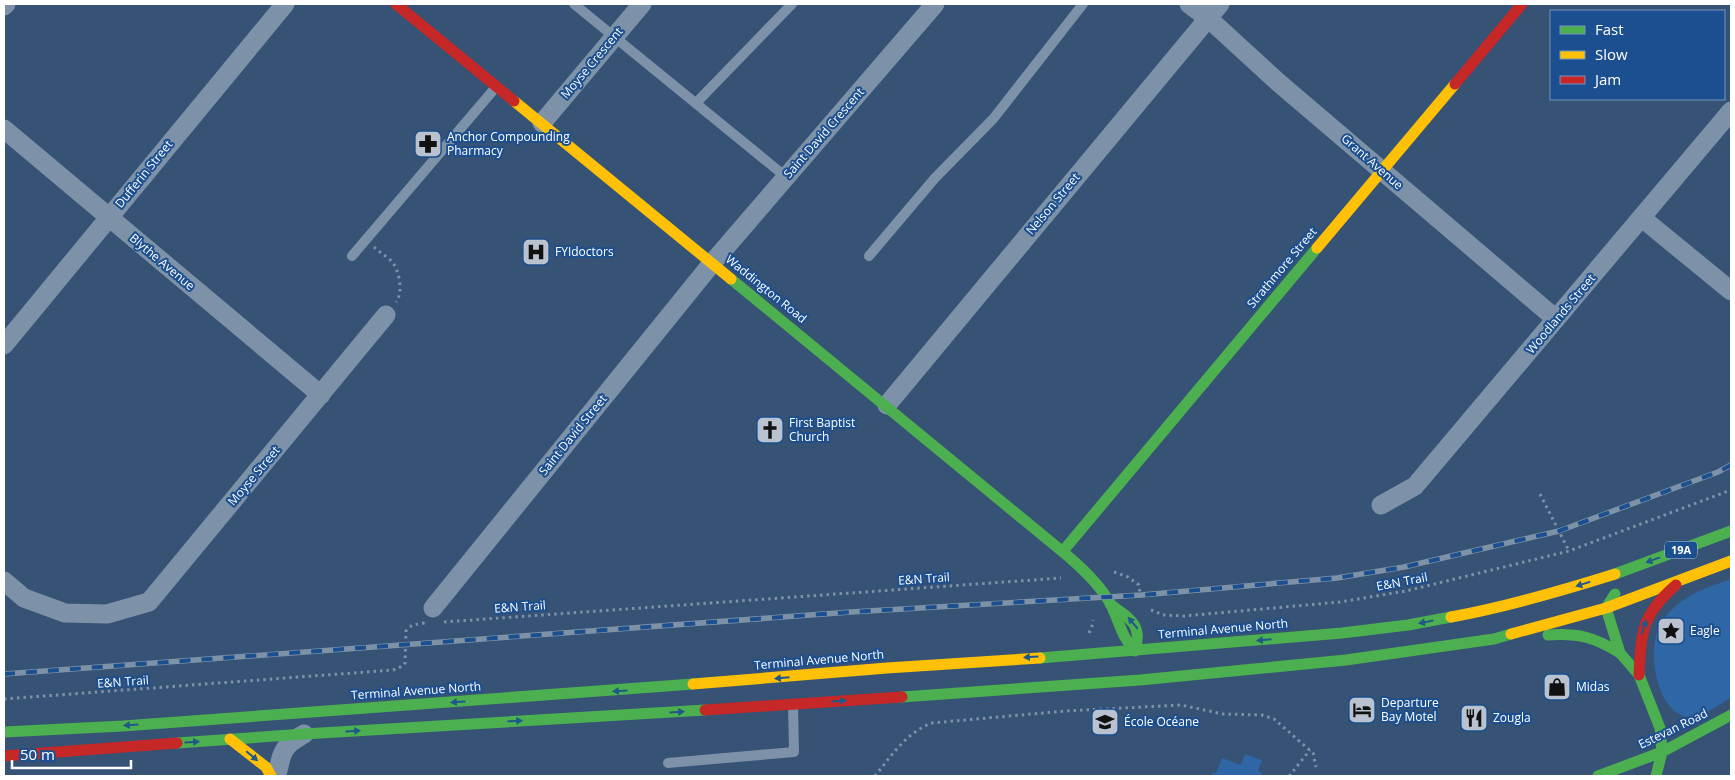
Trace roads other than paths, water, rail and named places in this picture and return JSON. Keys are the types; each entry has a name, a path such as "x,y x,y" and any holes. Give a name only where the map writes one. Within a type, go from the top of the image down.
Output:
{"main road":[{"name":"Waddington Road","path":"396,4 713,262 1063,551 1079,566 1110,604 1133,621 1138,630 1139,639 1135,651 1126,643 1121,634 1110,604"},
{"name":"Strathmore Street","path":"1063,551 1522,4"},
{"name":"19A","path":"1630,569 1731,531"},
{"name":"19A","path":"1606,608 1731,561"},
{"path":"1494,639 1606,608 1630,569"},
{"name":"Terminal Avenue North","path":"4,732 132,725 624,690 887,668 1135,651 1342,633 1408,625 1485,611 1581,585 1630,569"},
{"path":"1640,675 1641,637 1648,616 1656,604 1681,581"},
{"path":"1606,608 1620,653"},
{"path":"4,756 304,734 793,704 1140,680 1346,660 1494,639 1577,633 1602,640 1620,653 1640,675 1660,728 1662,752 1656,776"},
{"path":"1125,663 1135,651 1152,661"},
{"path":"1266,656 1346,660"},
{"path":"984,690 1017,677"},
{"name":"Estevan Road","path":"1598,776 1662,752 1731,715"},
{"path":"230,739 260,762 271,776"}],"street":[{"name":"Dufferin Street","path":"4,345 285,4"},
{"name":"Moyse Crescent","path":"542,123 642,4"},
{"name":"Saint David Crescent","path":"713,262 935,4"},
{"name":"Grant Avenue","path":"1189,4 1208,18 1279,83 1556,319"},
{"name":"Nelson Street","path":"887,405 1220,4"},
{"name":"Woodlands Street","path":"1381,506 1415,486 1731,111"},
{"name":"Blythe Avenue","path":"4,129 321,395"},
{"path":"1642,218 1731,291"},
{"name":"Saint David Street","path":"432,618 713,262"},
{"name":"Moyse Street","path":"4,581 24,598 66,613 107,614 150,602 386,315"},
{"path":"276,776 280,769 282,753 290,743 304,734"}],"lane":[{"path":"574,4 786,177"},
{"path":"696,103 792,4"},
{"path":"868,256 935,178 992,119 1084,4"},
{"path":"352,256 496,86"},
{"path":"668,763 794,752 793,704"}],"railway":[{"path":"4,674 851,612 1141,595 1337,578 1404,567 1559,531 1718,472 1731,465"}],"place":[{"name":"Anchor Compounding Pharmacy","path":"428,144"},
{"name":"FYIdoctors","path":"536,252"},
{"name":"First Baptist Church","path":"770,430"},
{"name":"Eagle","path":"1671,631"},
{"name":"Midas","path":"1557,687"},
{"name":"Departure Bay Motel","path":"1362,710"},
{"name":"Zougla","path":"1474,718"},
{"name":"École Océane","path":"1105,722"}]}
